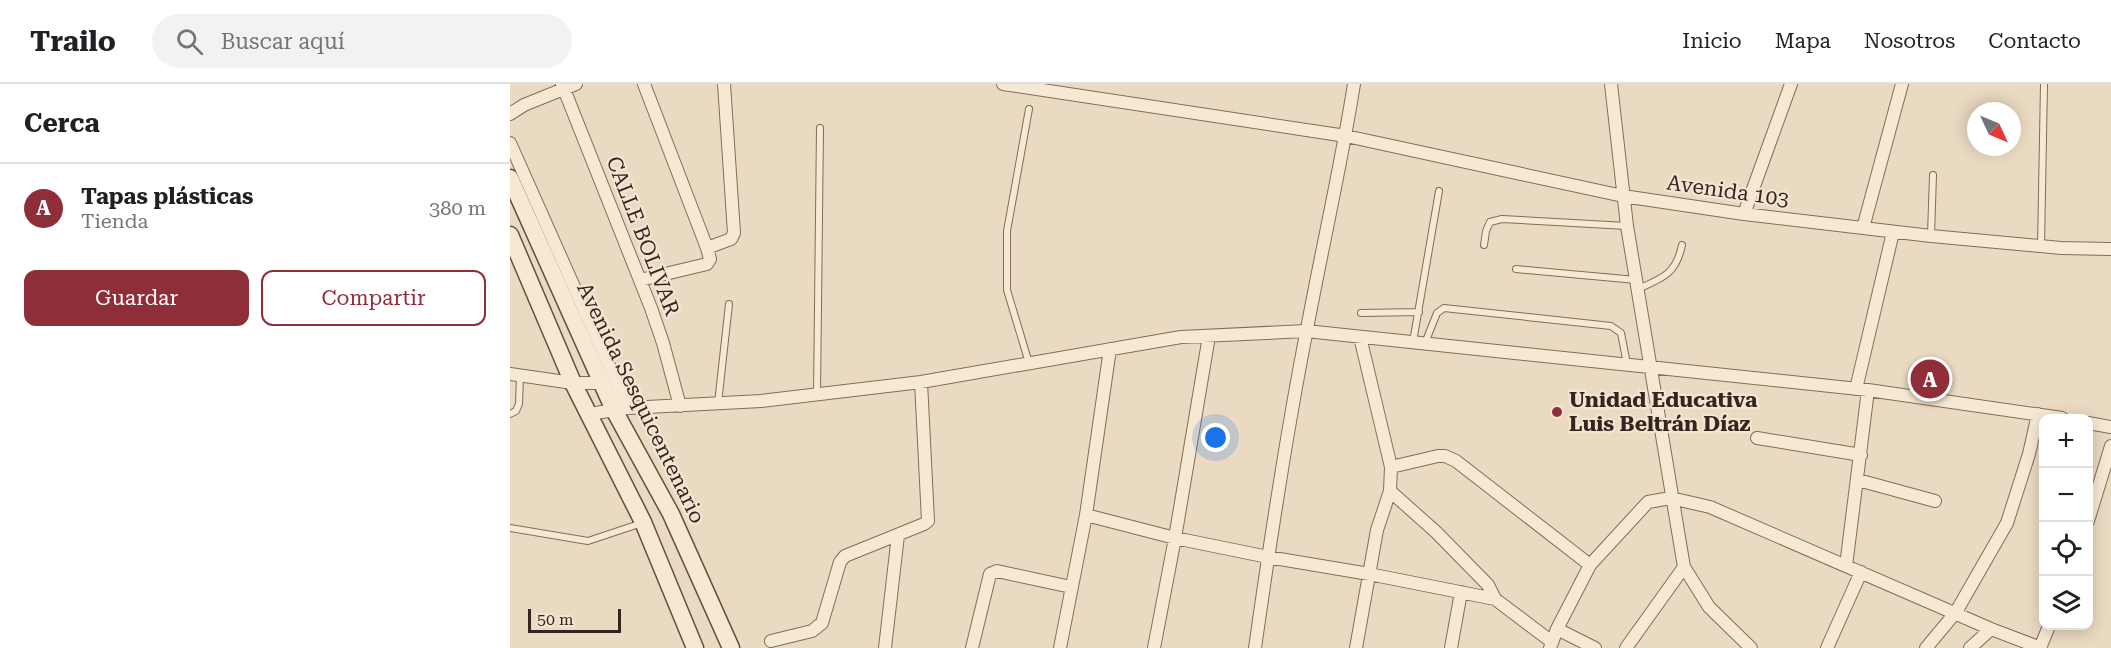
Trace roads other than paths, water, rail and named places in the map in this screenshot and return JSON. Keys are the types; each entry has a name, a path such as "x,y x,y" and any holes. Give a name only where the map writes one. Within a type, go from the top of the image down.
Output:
{"main road":[{"name":"Avenida Sesquicentenario","path":"510,178 602,383 621,409 731,648"},
{"path":"510,235 573,384 643,522 696,648"}],"street":[{"path":"640,280 707,264 710,259 644,84"},
{"path":"707,248 731,239 734,233 724,84"},
{"name":"Avenida 103","path":"1003,84 1346,136 1623,196 1744,214 1893,232 2042,246 2111,249"},
{"path":"1255,648 1306,331 1346,136 1354,84"},
{"path":"1610,84 1627,226 1684,567 1708,607 1751,648"},
{"path":"1744,214 1791,84"},
{"path":"1863,228 1902,84"},
{"path":"510,114 568,85"},
{"name":"CALLE BOLIVAR","path":"568,85 663,343 680,406"},
{"name":"Avenida Sesquicentenario","path":"510,143 621,409"},
{"path":"1846,566 1861,455 1862,390 1893,232"},
{"path":"589,414 621,409 761,401 921,382 1181,337 1306,331 1652,366 1862,390 2038,414 2029,454 2007,523 1956,612 1926,648"},
{"path":"1154,648 1209,336"},
{"path":"1356,648 1377,530 1390,491 1391,467 1360,337"},
{"path":"1060,648 1086,515 1110,349"},
{"path":"515,375 573,384 602,383"},
{"path":"771,640 812,631 822,623 840,562 845,556 928,521 921,382"},
{"path":"2093,424 2111,427"},
{"path":"1757,438 1861,455"},
{"path":"2093,505 2111,446"},
{"path":"1391,467 1438,456 1445,456 1456,461 1590,565"},
{"path":"1858,480 1935,501"},
{"path":"1390,491 1436,532 1488,585 1495,598 1551,645 1590,565 1648,502 1671,498 1710,507 1991,629 2041,648 2048,630"},
{"path":"1086,515 1175,538 1268,557 1495,598"},
{"path":"885,648 898,535"},
{"path":"1626,648 1684,567"},
{"path":"972,648 990,574 997,571 1071,587"},
{"path":"1827,648 1862,572"},
{"path":"1451,648 1461,592"},
{"path":"1557,629 1595,648"},
{"path":"1970,648 1991,629"}],"lane":[{"path":"2042,246 2044,84"},
{"path":"1029,109 1007,231 1007,290 1029,363"},
{"path":"816,395 820,128"},
{"path":"1931,236 1933,175"},
{"path":"1419,343 1419,312 1439,191"},
{"path":"1484,245 1490,222 1502,219 1627,226"},
{"path":"1516,268 1637,285 1663,279 1680,258 1682,245"},
{"path":"718,404 729,304"},
{"path":"1419,343 1437,314 1444,308 1611,326 1621,333 1627,364"},
{"path":"1361,313 1419,312"},
{"path":"510,414 516,411 519,404 515,375"},
{"path":"510,528 588,541 643,522"}],"place":[{"name":"Tapas plásticas","path":"1930,379"},
{"name":"Unidad Educativa Luis Beltrán Díaz","path":"1557,412"}]}
